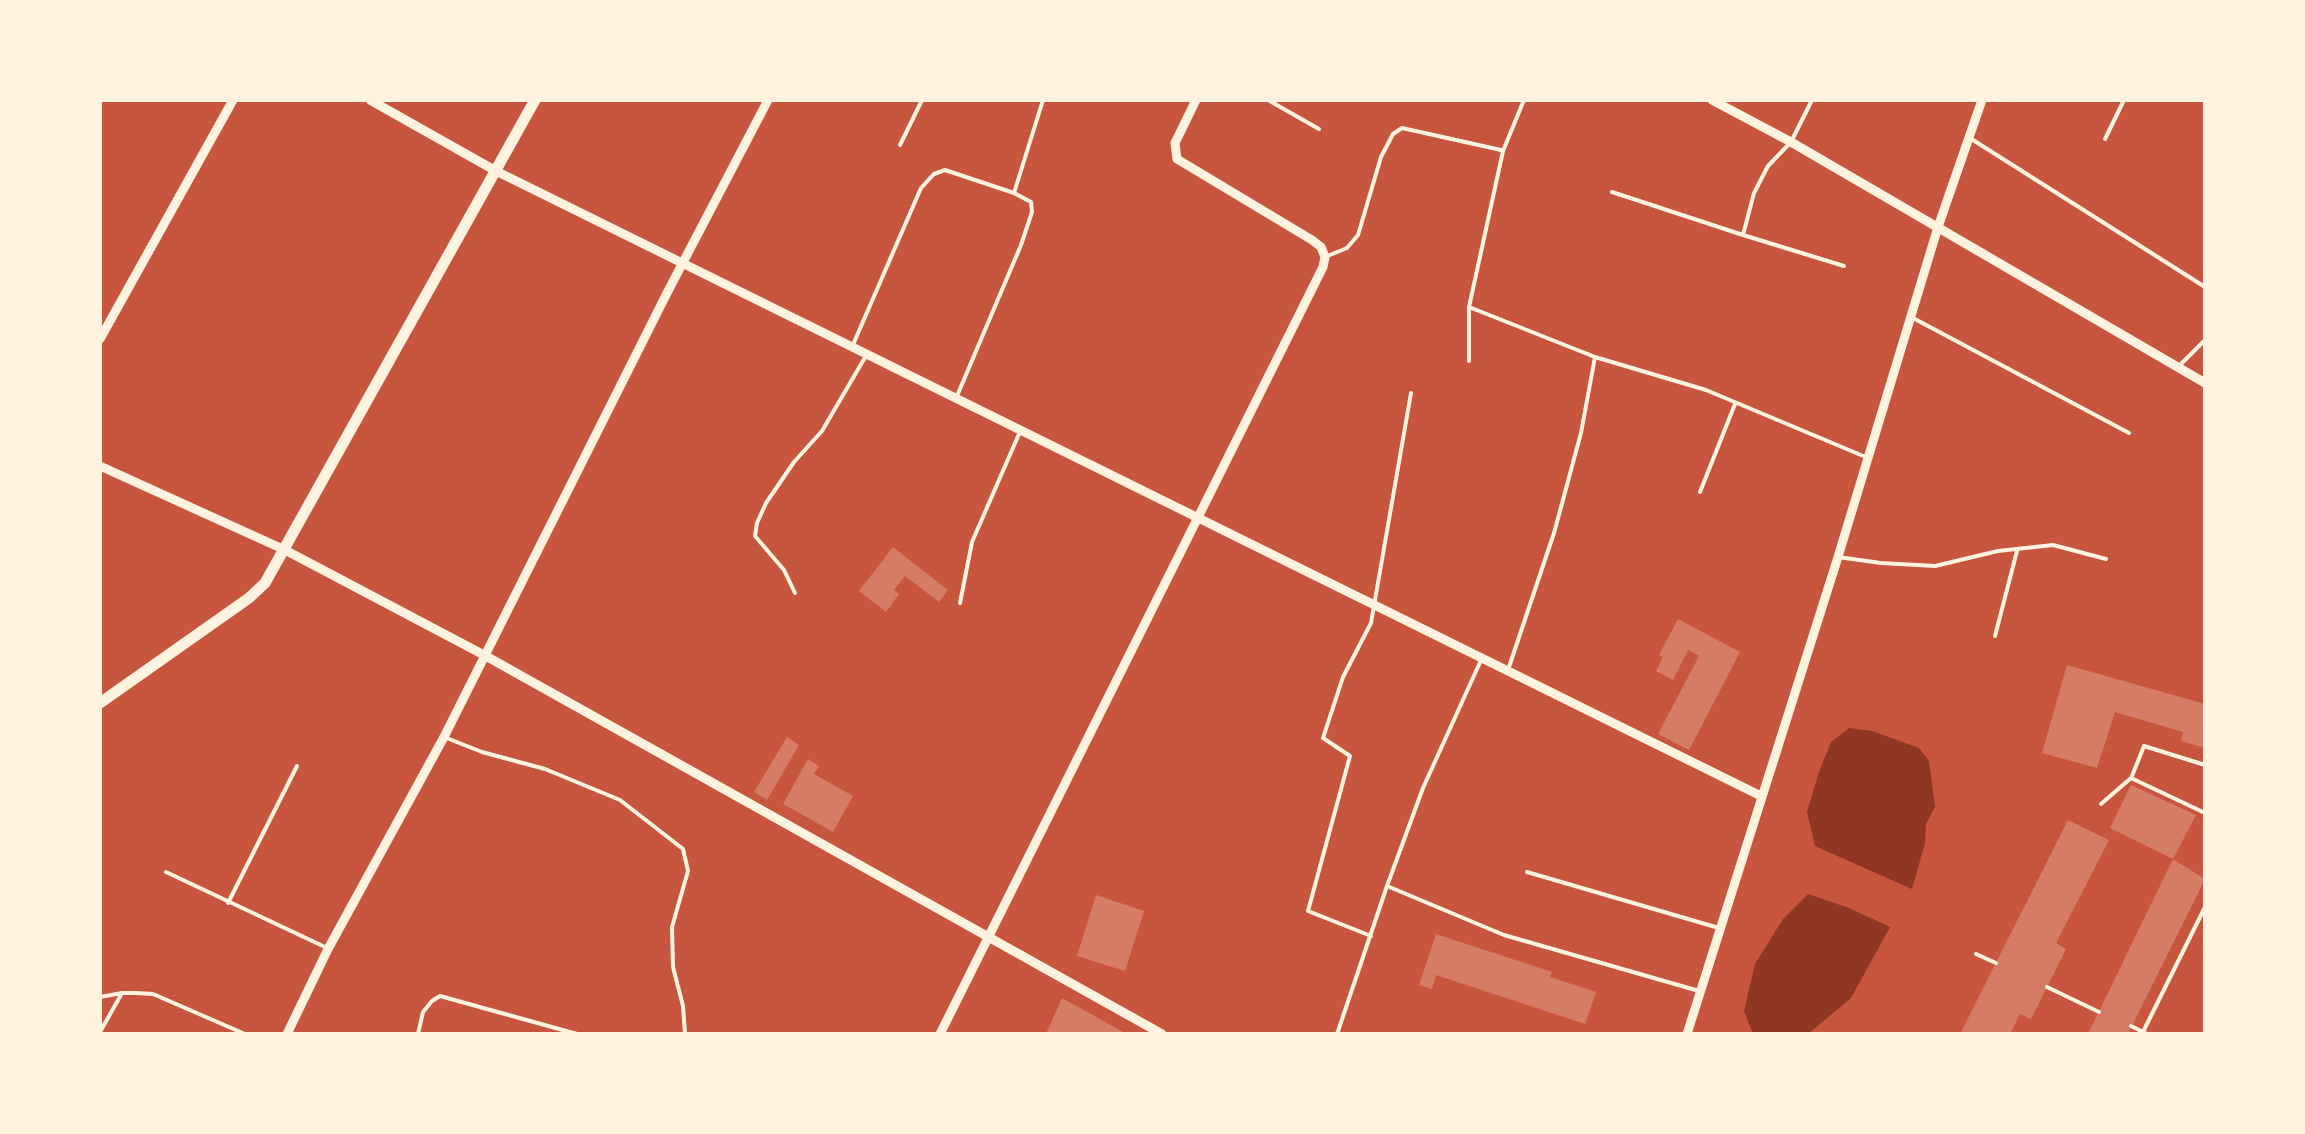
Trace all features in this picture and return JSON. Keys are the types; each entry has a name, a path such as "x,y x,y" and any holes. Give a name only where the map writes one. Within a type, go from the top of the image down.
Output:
{"main road":[{"path":"100,704 266,582 535,100"}],"street":[{"path":"100,339 233,100"},
{"path":"370,100 496,171 1761,796"},
{"path":"287,1034 328,949 444,738 768,100"},
{"path":"1712,100 2205,382"},
{"path":"1687,1034 1938,226 1982,100"},
{"path":"940,1034 1323,267 1321,247 1312,240 1178,159 1175,144 1194,101"},
{"path":"100,466 286,550 484,655 1162,1034"}],"lane":[{"path":"900,145 922,100"},
{"path":"1014,193 1043,100"},
{"path":"1268,100 1319,130"},
{"path":"1469,361 1469,307 1504,151 1524,100"},
{"path":"1743,234 1760,180 1791,142 1812,100"},
{"path":"2105,139 2124,100"},
{"path":"1325,257 1347,248 1358,235 1381,157 1393,134 1402,128 1504,151"},
{"path":"1970,138 2205,287"},
{"path":"852,347 921,188 934,174 945,170 1014,193 1031,202 1032,212 956,398"},
{"path":"1612,192 1844,266"},
{"path":"1469,307 1595,357 1706,390 1868,458"},
{"path":"1912,317 2129,433"},
{"path":"2180,366 2205,340"},
{"path":"795,592 784,570 754,536 757,523 794,462 822,431 866,354"},
{"path":"1508,670 1554,533 1581,434 1595,357"},
{"path":"1371,936 1308,911 1350,756 1324,738 1343,677 1371,623 1411,393"},
{"path":"1700,492 1735,404"},
{"path":"960,604 972,542 1021,429"},
{"path":"1838,557 1880,564 1934,566 2053,545 2106,559"},
{"path":"1995,636 2017,551"},
{"path":"1338,1034 1423,788 1482,658"},
{"path":"444,738 545,768 620,800 682,849 688,872 672,927 685,1034"},
{"path":"228,903 297,766"},
{"path":"166,872 328,949"},
{"path":"1527,872 1720,928"},
{"path":"1387,886 1504,934 1700,991"},
{"path":"100,1032 122,994"},
{"path":"100,997 153,994 244,1034"},
{"path":"418,1034 423,1012 440,996 577,1034"}],"path":[{"path":"2101,804 2132,778 2144,746 2205,764"},
{"path":"2132,778 2205,813"},
{"path":"2132,1026 2144,1033 2205,908"},
{"path":"1976,954 1996,964"},
{"path":"2047,987 2099,1012"}],"shaded area":[{"path":"1849,728 1872,731 1919,748 1929,761 1935,807 1926,824 1925,843 1912,889 1815,846 1807,812 1831,742"},
{"path":"1808,894 1890,927 1851,998 1808,1034 1753,1034 1744,1011 1755,964 1783,919"}],"building":[{"path":"893,547 948,590 939,602 905,576 894,590 899,594 886,612 859,591"},
{"path":"1678,619 1740,652 1689,750 1658,734 1699,656 1688,650 1673,680 1656,671 1663,657 1659,655"},
{"path":"2067,665 2205,704 2205,748 2181,741 2183,732 2115,712 2097,768 2042,753"},
{"path":"787,737 799,745 767,800 754,792"},
{"path":"808,759 819,766 814,774 853,796 833,832 783,804"},
{"path":"2131,785 2196,815 2173,859 2110,828"},
{"path":"2068,820 2109,840 2056,943 2066,949 2031,1019 2020,1014 2010,1034 1960,1034"},
{"path":"2173,859 2205,879 2128,1034 2088,1034"},
{"path":"1096,895 1144,911 1125,971 1077,956"},
{"path":"1436,934 1552,972 1550,977 1596,992 1585,1024 1436,975 1432,989 1419,985"},
{"path":"1062,998 1127,1034 1046,1034"}]}
